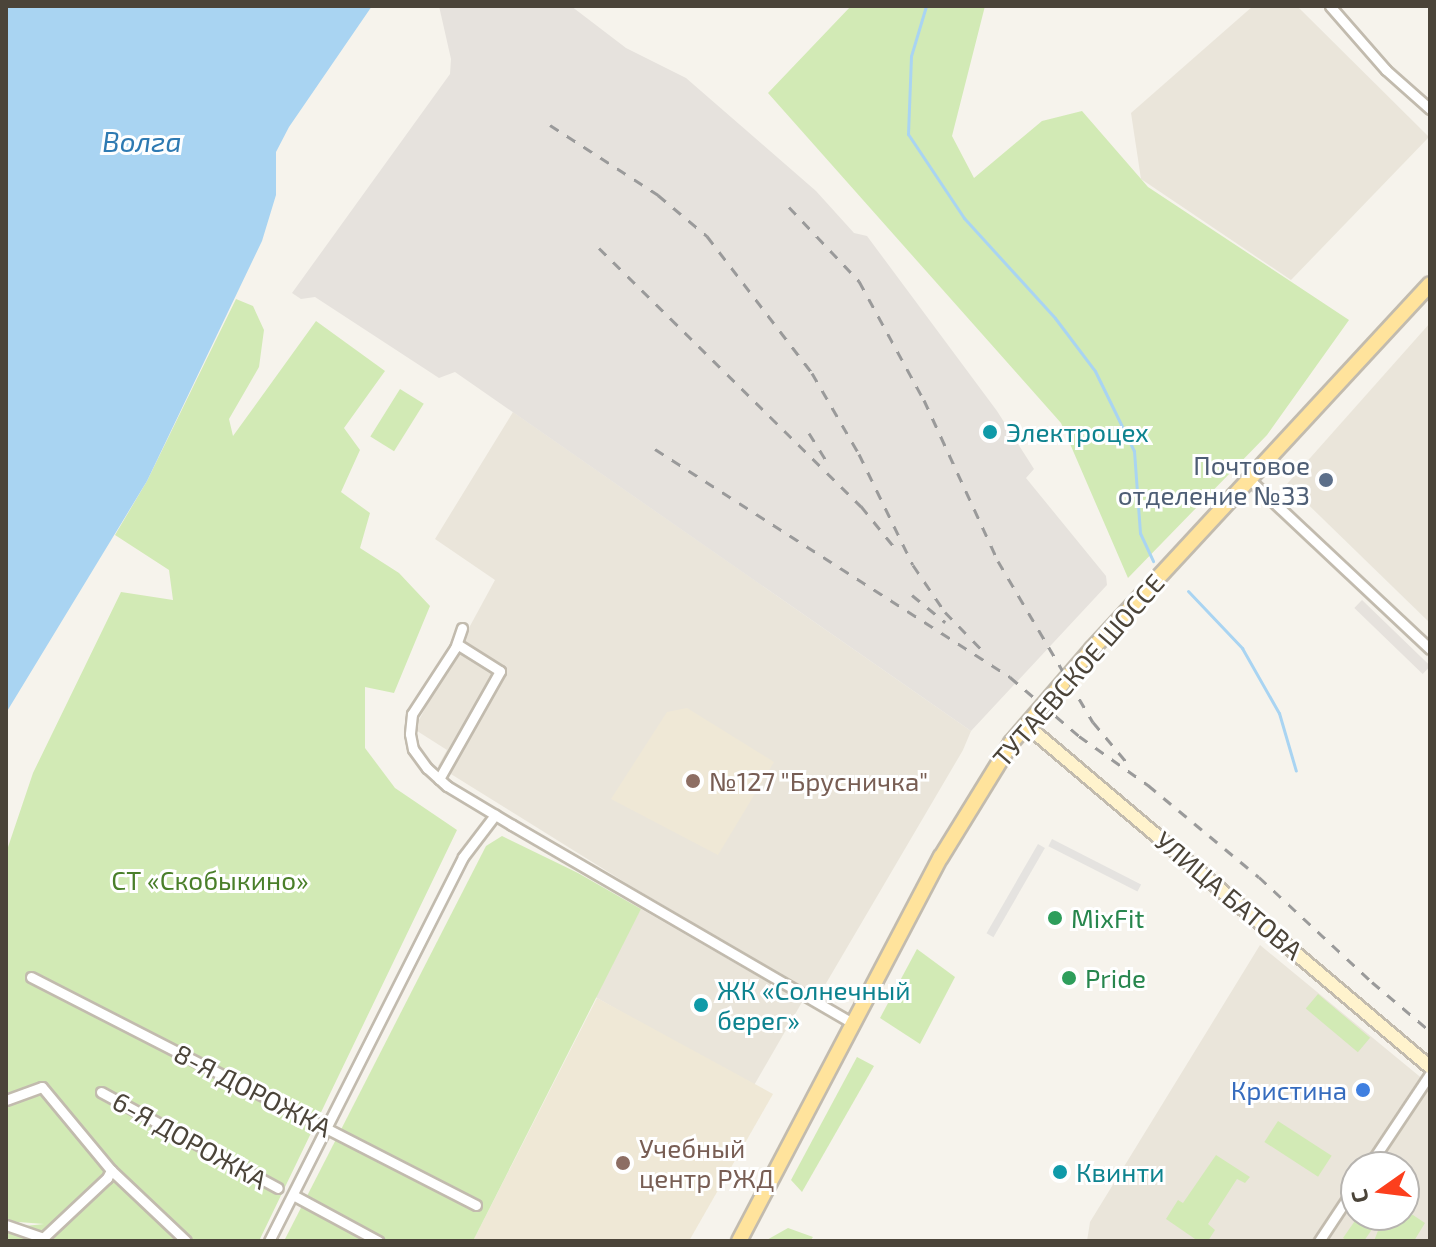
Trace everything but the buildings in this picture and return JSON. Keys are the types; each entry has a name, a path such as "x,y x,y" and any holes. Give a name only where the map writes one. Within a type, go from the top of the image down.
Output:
{"main road":[{"name":"ТУТАЕВСКОЕ ШОССЕ","path":"739,1241 965,814 1026,725 1430,284"}],"street":[{"path":"1330,6 1386,70 1430,109"},
{"path":"1249,479 1430,649"},
{"path":"462,628 457,644 412,714 413,749 439,779 495,815 854,1024"},
{"path":"439,779 500,671 457,644"},
{"name":"УЛИЦА БАТОВА","path":"1026,725 1430,1067"},
{"path":"269,1241 463,857 495,815"},
{"name":"8-Я ДОРОЖКА","path":"31,977 476,1205"},
{"path":"1379,1151 1430,1074"},
{"path":"6,1100 42,1087 111,1170 186,1241"},
{"name":"6-Я ДОРОЖКА","path":"101,1092 278,1188"},
{"path":"6,1225 43,1238 107,1178 111,1170"},
{"path":"293,1195 378,1241"},
{"path":"1319,1241 1340,1209"}],"shaded area":[{"path":"439,6 571,6 626,48 686,78 816,191 854,233 867,236 997,411 1034,469 1026,478 1106,576 1107,585 971,731 455,372 439,378 315,297 301,299 292,293 450,74 451,59"},
{"path":"1253,6 1297,6 1429,137 1291,280 1141,179 1131,113"},
{"path":"1430,323 1430,623 1287,484"},
{"path":"513,412 971,731 963,750 818,997 438,766 447,750 414,729 495,580 435,539"},
{"path":"1362,600 1430,666 1423,674 1354,608"},
{"name":"№127 \"Брусничка\"","path":"687,708 774,762 718,855 611,799 667,712"},
{"path":"1052,839 1141,884 1137,892 1048,846"},
{"path":"1038,844 1045,848 993,937 986,933"},
{"path":"641,909 802,1002 753,1088 592,995"},
{"path":"1260,945 1430,1085 1430,1241 1087,1241 1090,1222"},
{"name":"Учебный центр РЖД","path":"597,998 773,1094 689,1241 473,1241"}],"green space":[{"path":"851,6 985,6 952,136 974,178 1042,121 1082,111 1148,187 1349,320 1267,435 1128,578 1061,423 768,93"},
{"name":"СТ «Скобыкино»","path":"236,299 253,306 264,330 259,367 229,419 233,436 316,321 385,371 344,428 360,450 341,492 370,513 360,548 399,573 430,606 394,693 365,687 365,748 395,788 457,830 259,1241 6,1241 6,1228 44,1224 6,1221 6,853 33,773 121,592 173,600 169,570 115,535 147,481"},
{"path":"400,389 424,404 394,451 370,436"},
{"path":"502,836 578,873 641,909 473,1241 284,1241 486,846"},
{"path":"917,949 955,977 920,1044 880,1018"},
{"path":"1318,994 1370,1038 1358,1052 1306,1009"},
{"path":"857,1057 874,1066 802,1192 791,1180"},
{"path":"1278,1121 1332,1156 1318,1177 1264,1142"},
{"path":"1216,1155 1250,1177 1245,1183 1237,1179 1208,1224 1215,1230 1208,1241 1198,1241 1166,1219 1178,1200 1183,1203"},
{"path":"1420,1220 1425,1223 1414,1241 1374,1241 1378,1231 1420,1231"},
{"path":"788,1228 813,1237 810,1241 765,1241"},
{"path":"1348,1231 1371,1231 1364,1241 1343,1238"}],"water":[{"name":"Волга","path":"6,6 372,6 289,127 276,152 276,195 262,241 147,481 6,713"}],"waterway":[{"path":"926,6 911,56 908,134 964,218 1055,318 1095,371 1134,451 1140,533 1153,561"},
{"path":"1188,591 1242,648 1279,713 1296,771"}],"railway":[{"path":"550,125 658,195 707,236 812,373 859,454 913,565 945,612 981,649"},
{"path":"789,207 859,281 924,400 998,561 1093,722 1129,765"},
{"path":"599,248 861,506 895,548"},
{"path":"809,433 829,465"},
{"path":"655,449 1010,677 1079,736 1148,785 1259,877 1372,982 1430,1031"},
{"path":"912,595 945,622"}],"place":[{"name":"Электроцех","path":"990,432"},
{"name":"Почтовое отделение №33","path":"1326,480"},
{"name":"№127 \"Брусничка\"","path":"693,781"},
{"name":"MixFit","path":"1055,918"},
{"name":"Pride","path":"1069,978"},
{"name":"ЖК «Солнечный берег»","path":"701,1005"},
{"name":"Кристина","path":"1363,1090"},
{"name":"Учебный центр РЖД","path":"623,1163"},
{"name":"Квинти","path":"1060,1172"}]}
